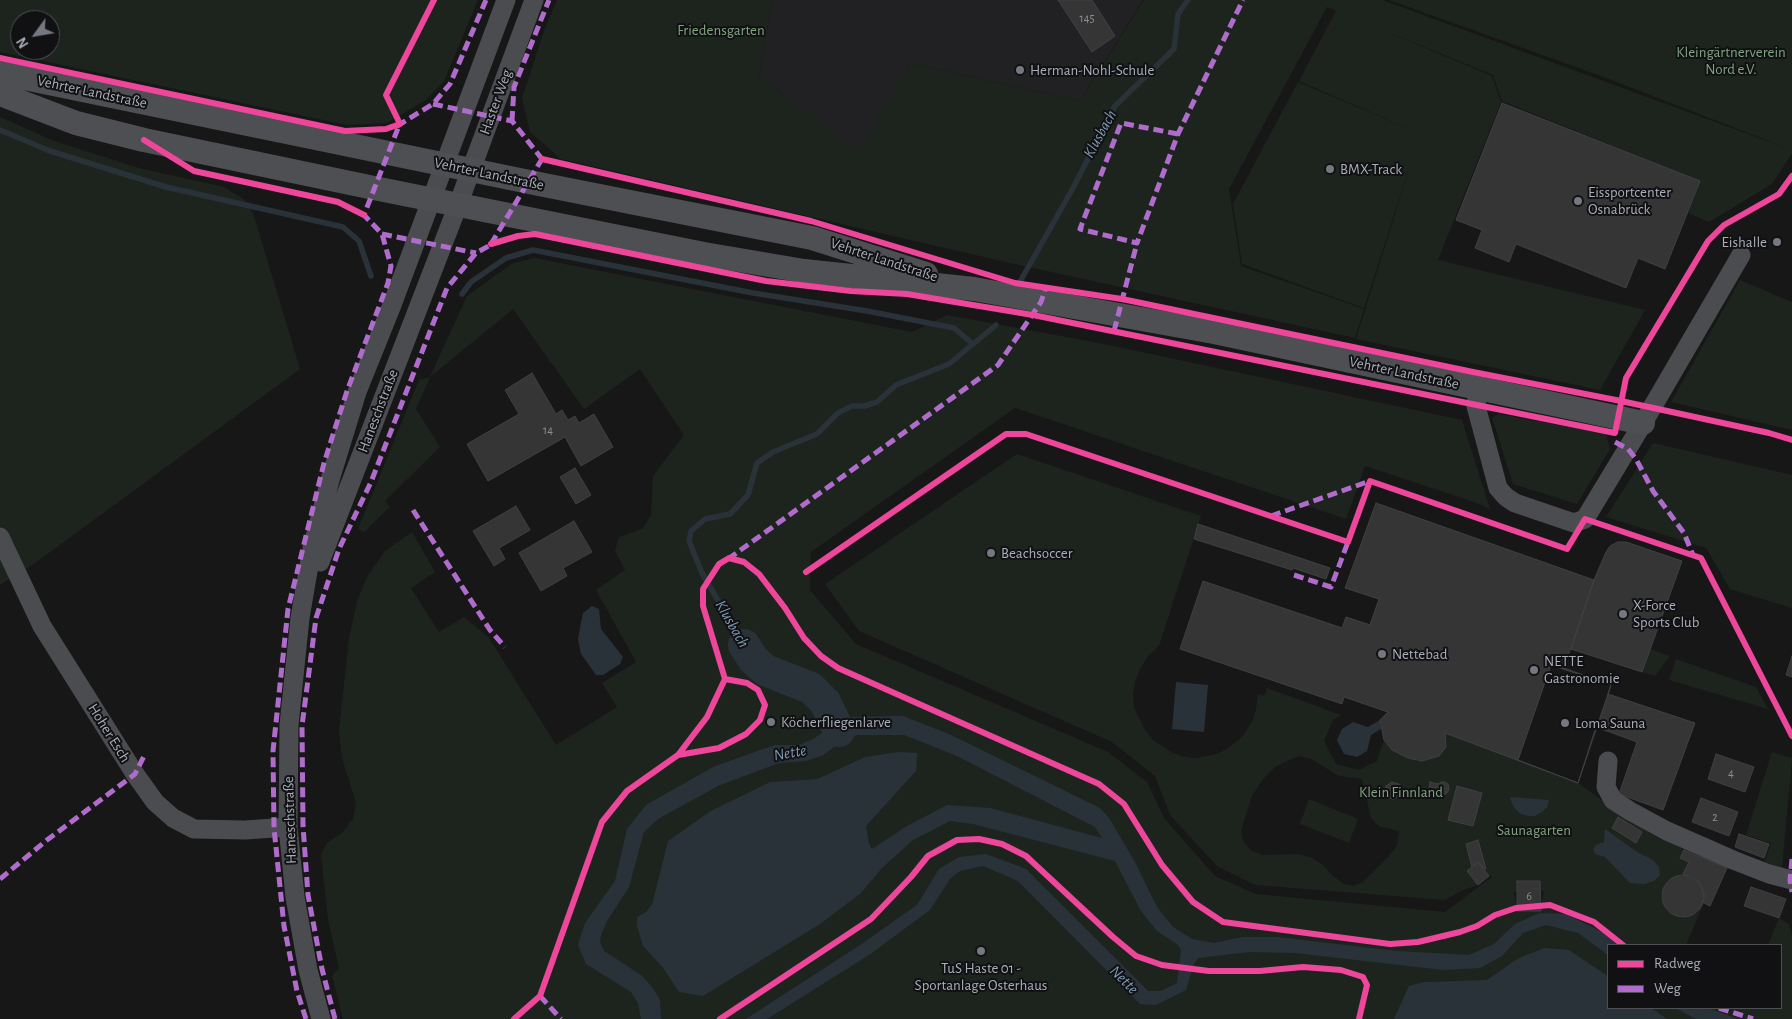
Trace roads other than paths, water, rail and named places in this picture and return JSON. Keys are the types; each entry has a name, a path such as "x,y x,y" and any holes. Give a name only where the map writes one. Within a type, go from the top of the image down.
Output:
{"main road":[{"name":"Vehrter Landstraße","path":"0,73 812,238 974,288"},
{"name":"Vehrter Landstraße","path":"0,94 76,123 144,140 458,205 804,272 974,288 1214,332 1643,423"}],"street":[{"name":"Haster Weg","path":"430,199 506,0"},
{"name":"Haster Weg","path":"458,205 534,0"},
{"name":"Haneschstraße","path":"321,1019 308,970 298,916 288,827 289,726 300,618 312,548 354,400 392,305 430,199"},
{"name":"Haneschstraße","path":"300,618 327,541 458,205"},
{"path":"1478,389 1476,406 1498,488 1514,503 1574,523 1585,519 1741,255"},
{"name":"Hoher Esch","path":"0,537 42,626 135,774 155,802 173,818 194,829 245,830 288,827"},
{"path":"1608,761 1606,787 1614,800 1630,812 1667,831 1733,860 1769,874 1792,880"}],"water":[{"path":"592,606 599,609 601,629 623,657 620,664 603,675 596,675 581,654 578,639 583,613"},
{"path":"1176,682 1208,685 1204,732 1172,729"},
{"name":"Nette","path":"903,716 949,734 1100,808 1109,818 1135,862 1157,907 1173,927 1192,939 1214,943 1243,937 1277,937 1397,951 1469,955 1494,944 1515,924 1540,913 1566,914 1604,933 1618,944 1607,944 1607,954 1578,933 1546,925 1523,933 1502,956 1480,968 1443,970 1295,953 1250,952 1198,958 1194,964 1186,990 1156,1005 1140,1004 1018,881 983,866 960,871 950,879 930,910 869,955 767,1019 746,1019 860,945 917,905 939,869 959,857 986,854 1026,869 1148,991 1161,991 1177,983 1181,950 1178,945 1157,931 1141,911 1115,861 973,824 950,821 913,840 882,868 861,893 820,924 703,996 679,992 663,968 643,946 637,926 637,917 646,912 652,904 668,841 711,811 770,782 817,779 865,757 898,752 917,753 916,771 866,826 872,849 907,826 947,805 990,808 1102,838 1095,827 955,755 904,735 858,735 846,738 822,756 805,761 779,763 718,786 658,819 644,832 629,887 607,921 600,942 604,951 641,975 653,988 660,1000 661,1019 641,1019 638,1003 631,992 586,964 578,945 585,923 615,881 627,829 646,805 715,766 775,745 799,745 813,739 839,722 853,717"},
{"path":"1380,720 1381,729 1371,735 1367,751 1357,757 1344,754 1337,740 1342,729 1353,722 1368,727"},
{"path":"1510,797 1549,800 1547,807 1542,812 1535,816 1528,816 1516,810"},
{"path":"1605,829 1637,852 1653,860 1659,867 1660,875 1654,881 1644,884 1630,883 1605,857 1595,854 1593,849 1596,845 1604,842"},
{"path":"1544,948 1569,950 1607,975 1607,1009 1653,1009 1667,1019 1394,1019 1409,986 1424,982 1487,980 1517,959"},
{"path":"1677,1009 1711,1009 1738,1019 1696,1019"}],"waterway":[{"name":"Klusbach","path":"1021,280 1073,188 1115,106 1174,49 1178,14 1188,0"},
{"path":"0,130 50,151 166,187 343,227 359,241 371,276"},
{"path":"462,294 471,282 506,258 533,250 753,293 867,311 954,328 973,344"},
{"name":"Klusbach","path":"744,645 702,573 689,541 691,531 705,519 730,514 748,495 757,463 773,452 817,434 838,413 852,406 864,406 877,402 896,385 949,364 996,325"},
{"name":"Klusbach","path":"744,645 753,659 765,670 811,688 825,702 839,731"}],"place":[{"name":"Herman-Nohl-Schule","path":"1020,70"},
{"name":"BMX-Track","path":"1330,169"},
{"name":"Eissportcenter Osnabrück","path":"1578,201"},
{"name":"Eishalle","path":"1777,242"},
{"name":"Beachsoccer","path":"991,553"},
{"name":"X-Force Sports Club","path":"1623,614"},
{"name":"Nettebad","path":"1382,654"},
{"name":"NETTE Gastronomie","path":"1534,670"},
{"name":"Köcherfliegenlarve","path":"771,722"},
{"name":"Loma Sauna","path":"1565,723"},
{"name":"TuS Haste 01 - Sportanlage Osterhaus","path":"981,951"}],"park label":[{"name":"Friedensgarten","path":"721,30"},
{"name":"Kleingärtnerverein Nord e.V.","path":"1731,60"},
{"name":"Klein Finnland","path":"1401,792"},
{"name":"Saunagarten","path":"1534,830"}]}
